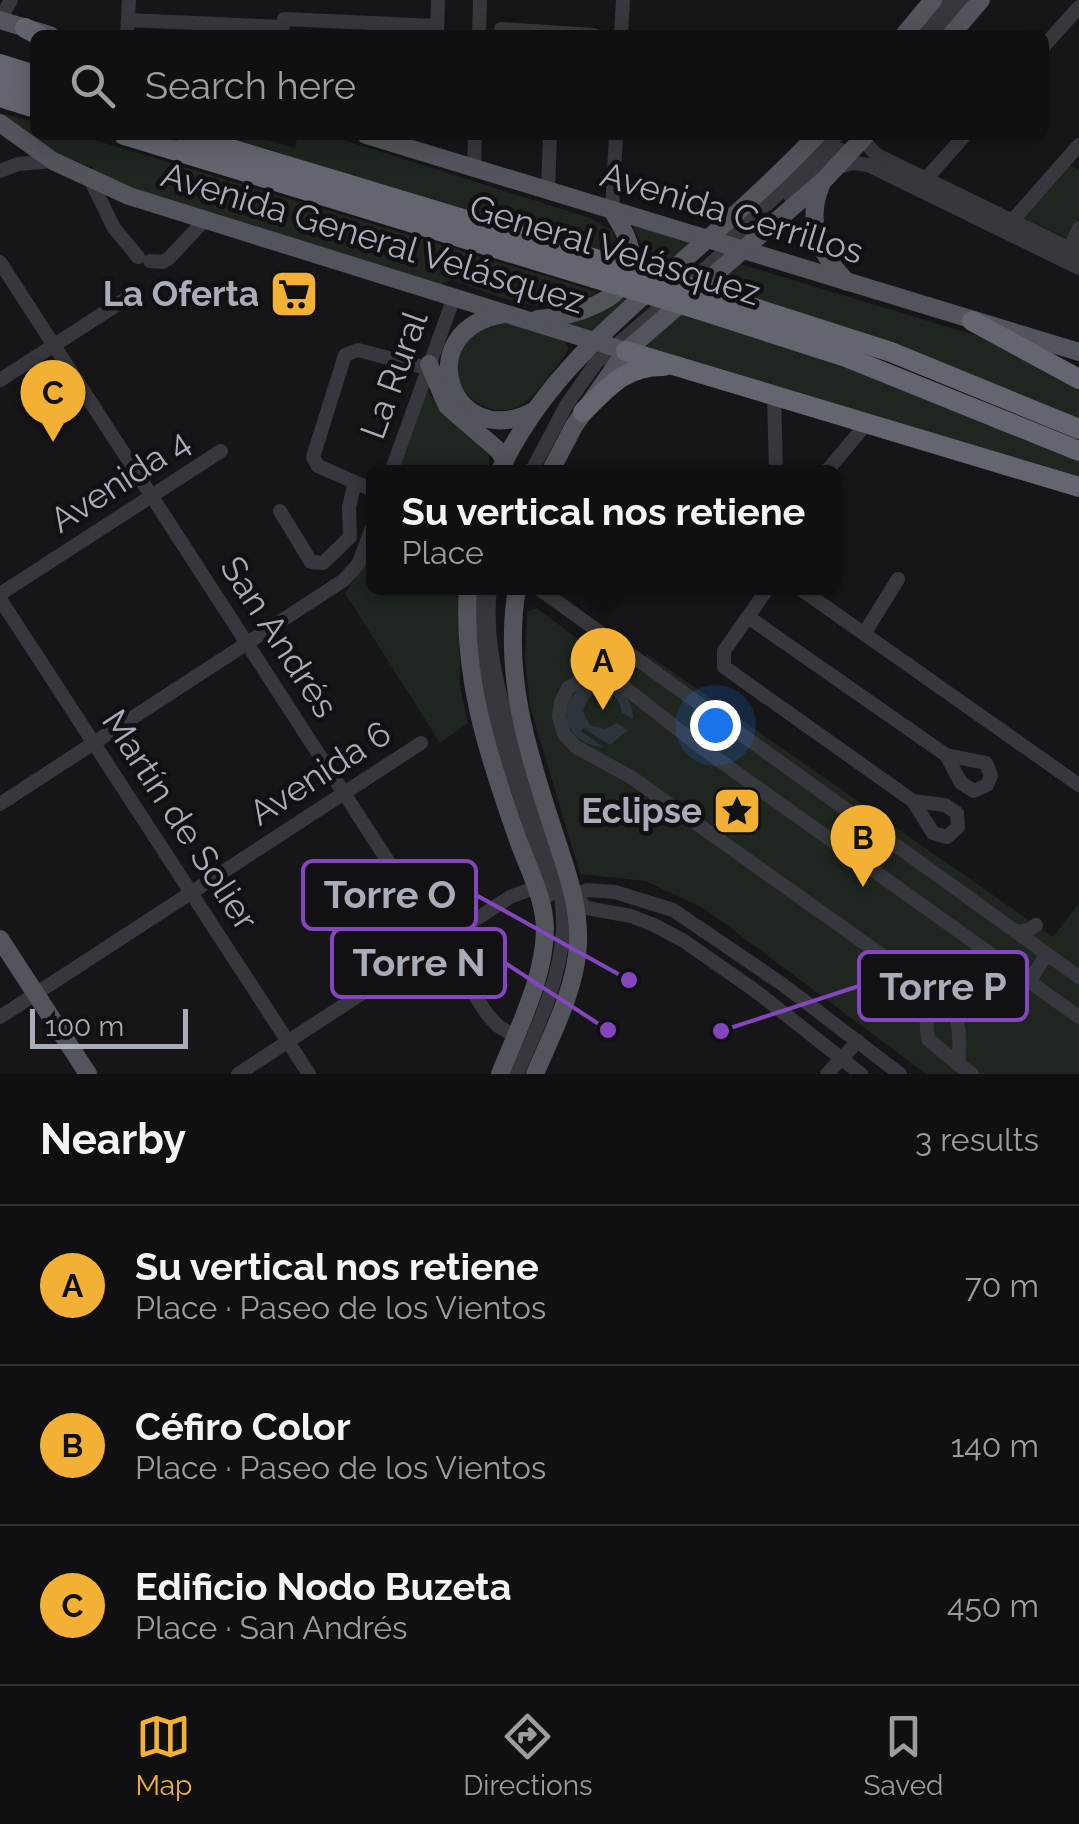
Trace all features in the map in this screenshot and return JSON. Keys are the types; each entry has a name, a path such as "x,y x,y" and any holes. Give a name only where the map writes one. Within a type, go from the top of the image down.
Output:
{"highway":[{"path":"0,64 30,73"},
{"path":"0,79 30,88"},
{"path":"0,98 30,107"},
{"path":"0,108 30,116"},
{"name":"General Velásquez","path":"140,140 602,270"},
{"name":"General Velásquez","path":"203,140 602,270 891,352 1079,428"},
{"name":"General Velásquez","path":"706,302 1079,452"},
{"path":"972,321 1079,378"},
{"path":"610,345 1079,487"},
{"path":"583,412 632,370 681,367"}],"main road":[{"path":"908,30 933,0"},
{"path":"955,30 981,0"},
{"path":"0,20 30,30"},
{"name":"Avenida General Velásquez","path":"0,123 54,161 129,196 610,345"},
{"name":"Avenida Cerrillos","path":"382,140 1079,352"},
{"path":"506,465 534,411 558,377 610,345 723,244 812,140"},
{"path":"848,283 824,255 815,231 815,204 831,173 858,140"},
{"path":"554,465 583,412 610,345 723,244 831,173"},
{"path":"534,411 505,422 483,419 462,404 450,380 449,359 462,332 483,319 581,311 622,284 630,269 631,252 612,210"},
{"path":"428,366 447,406 498,450 503,465"},
{"path":"468,595 467,652 476,710 511,821 555,892 578,939 575,964 534,1074"},
{"path":"500,1074 540,965 544,913 555,892 533,767 515,695 512,654 516,595"},
{"path":"0,940 88,1074"}],"street":[{"path":"0,20 11,0"},
{"path":"129,0 128,27 284,23 437,30 438,0"},
{"path":"479,30 480,0"},
{"path":"621,30 623,0"},
{"path":"923,30 950,0"},
{"path":"938,30 964,0"},
{"path":"1049,40 1079,7"},
{"path":"501,29 516,30"},
{"path":"474,168 475,140"},
{"path":"548,190 550,140"},
{"path":"612,210 616,140"},
{"path":"723,244 833,140"},
{"path":"723,244 857,140"},
{"path":"864,140 877,155 1074,251 1079,228"},
{"path":"926,179 961,140"},
{"path":"1012,221 1079,145"},
{"path":"0,171 18,164 54,161"},
{"path":"831,173 854,163 868,165 1079,268"},
{"path":"90,179 114,228 144,259 170,258 204,221"},
{"name":"San Andrés","path":"0,262 492,1020 515,1036"},
{"name":"La Rural","path":"393,465 454,298"},
{"path":"0,380 124,300"},
{"path":"506,465 550,399 610,345"},
{"path":"535,465 573,394 610,345"},
{"path":"366,487 318,466 313,457 344,355 358,350 428,366"},
{"path":"774,395 776,465"},
{"path":"832,465 868,423"},
{"name":"Avenida 4","path":"0,597 222,451"},
{"path":"280,511 311,562 323,563 350,537 349,507 355,482"},
{"path":"0,804 338,584 359,563 366,544"},
{"path":"864,634 898,578"},
{"path":"477,595 478,639 490,703 555,892 587,908 631,916 654,925 718,964 860,1074"},
{"path":"490,595 494,666 538,811 563,927 558,968 517,1074"},
{"path":"547,595 1079,978"},
{"path":"763,595 724,650 722,662 728,672 913,802"},
{"path":"815,595 864,634 1079,784"},
{"name":"Martín de Solier","path":"0,597 309,1074"},
{"path":"748,617 946,756"},
{"path":"958,1064 956,1011 940,988 632,777 569,741 561,726 560,707 576,681 596,674 610,676 702,748 1079,1017"},
{"name":"Avenida 6","path":"0,1016 421,743"},
{"path":"533,767 538,811"},
{"path":"238,1074 527,889 602,891 642,898 688,918 900,1074"},
{"path":"1016,932 1036,924"},
{"path":"718,964 730,958 729,948"},
{"path":"1029,982 1043,960"},
{"path":"912,969 923,990 928,1040 972,1074"},
{"path":"828,1074 858,1041"}],"shaded area":[{"path":"0,113 30,121 30,138 0,117"},
{"path":"33,140 95,140 598,292 580,301 543,306 507,299 452,280 441,284 92,176 93,168 74,160 71,166"},
{"path":"239,140 267,140 295,148 297,140 344,140 590,218 611,230 624,258 446,207"},
{"path":"1068,164 1079,170 1079,217 1066,238 1021,217"},
{"path":"632,224 692,243 593,333 562,322 641,265 641,242"},
{"path":"740,264 1004,344 1079,386 1079,419 880,339 715,284"},
{"path":"680,311 839,361 1079,460 1079,479 638,347"},
{"path":"508,322 564,340 569,349 528,400 512,409 500,410 469,396 462,387 457,364 469,335"},
{"path":"427,390 446,417 489,453 489,465 399,465"},
{"path":"366,550 366,595 459,595 460,686 468,723 440,743 345,593"},
{"path":"536,608 632,678 647,654 1053,937 1079,903 1079,1074 926,1074 705,909 645,881 580,874 530,706 525,656 527,612"},
{"path":"594,681 616,687 632,711 633,719 622,713 610,693 591,696 583,712 590,725 605,729 617,723 628,730 610,745 583,728 581,731 603,747 578,737 567,718 572,697"}],"place":[{"name":"La Oferta","path":"294,294"},
{"name":"Edificio Nodo Buzeta","path":"53,442"},
{"name":"Su vertical nos retiene","path":"603,710"},
{"name":"Eclipse","path":"737,811"},
{"name":"Céfiro Color","path":"863,887"},
{"name":"Torre O","path":"629,980"},
{"name":"Torre N","path":"608,1030"},
{"name":"Torre P","path":"721,1031"}]}
